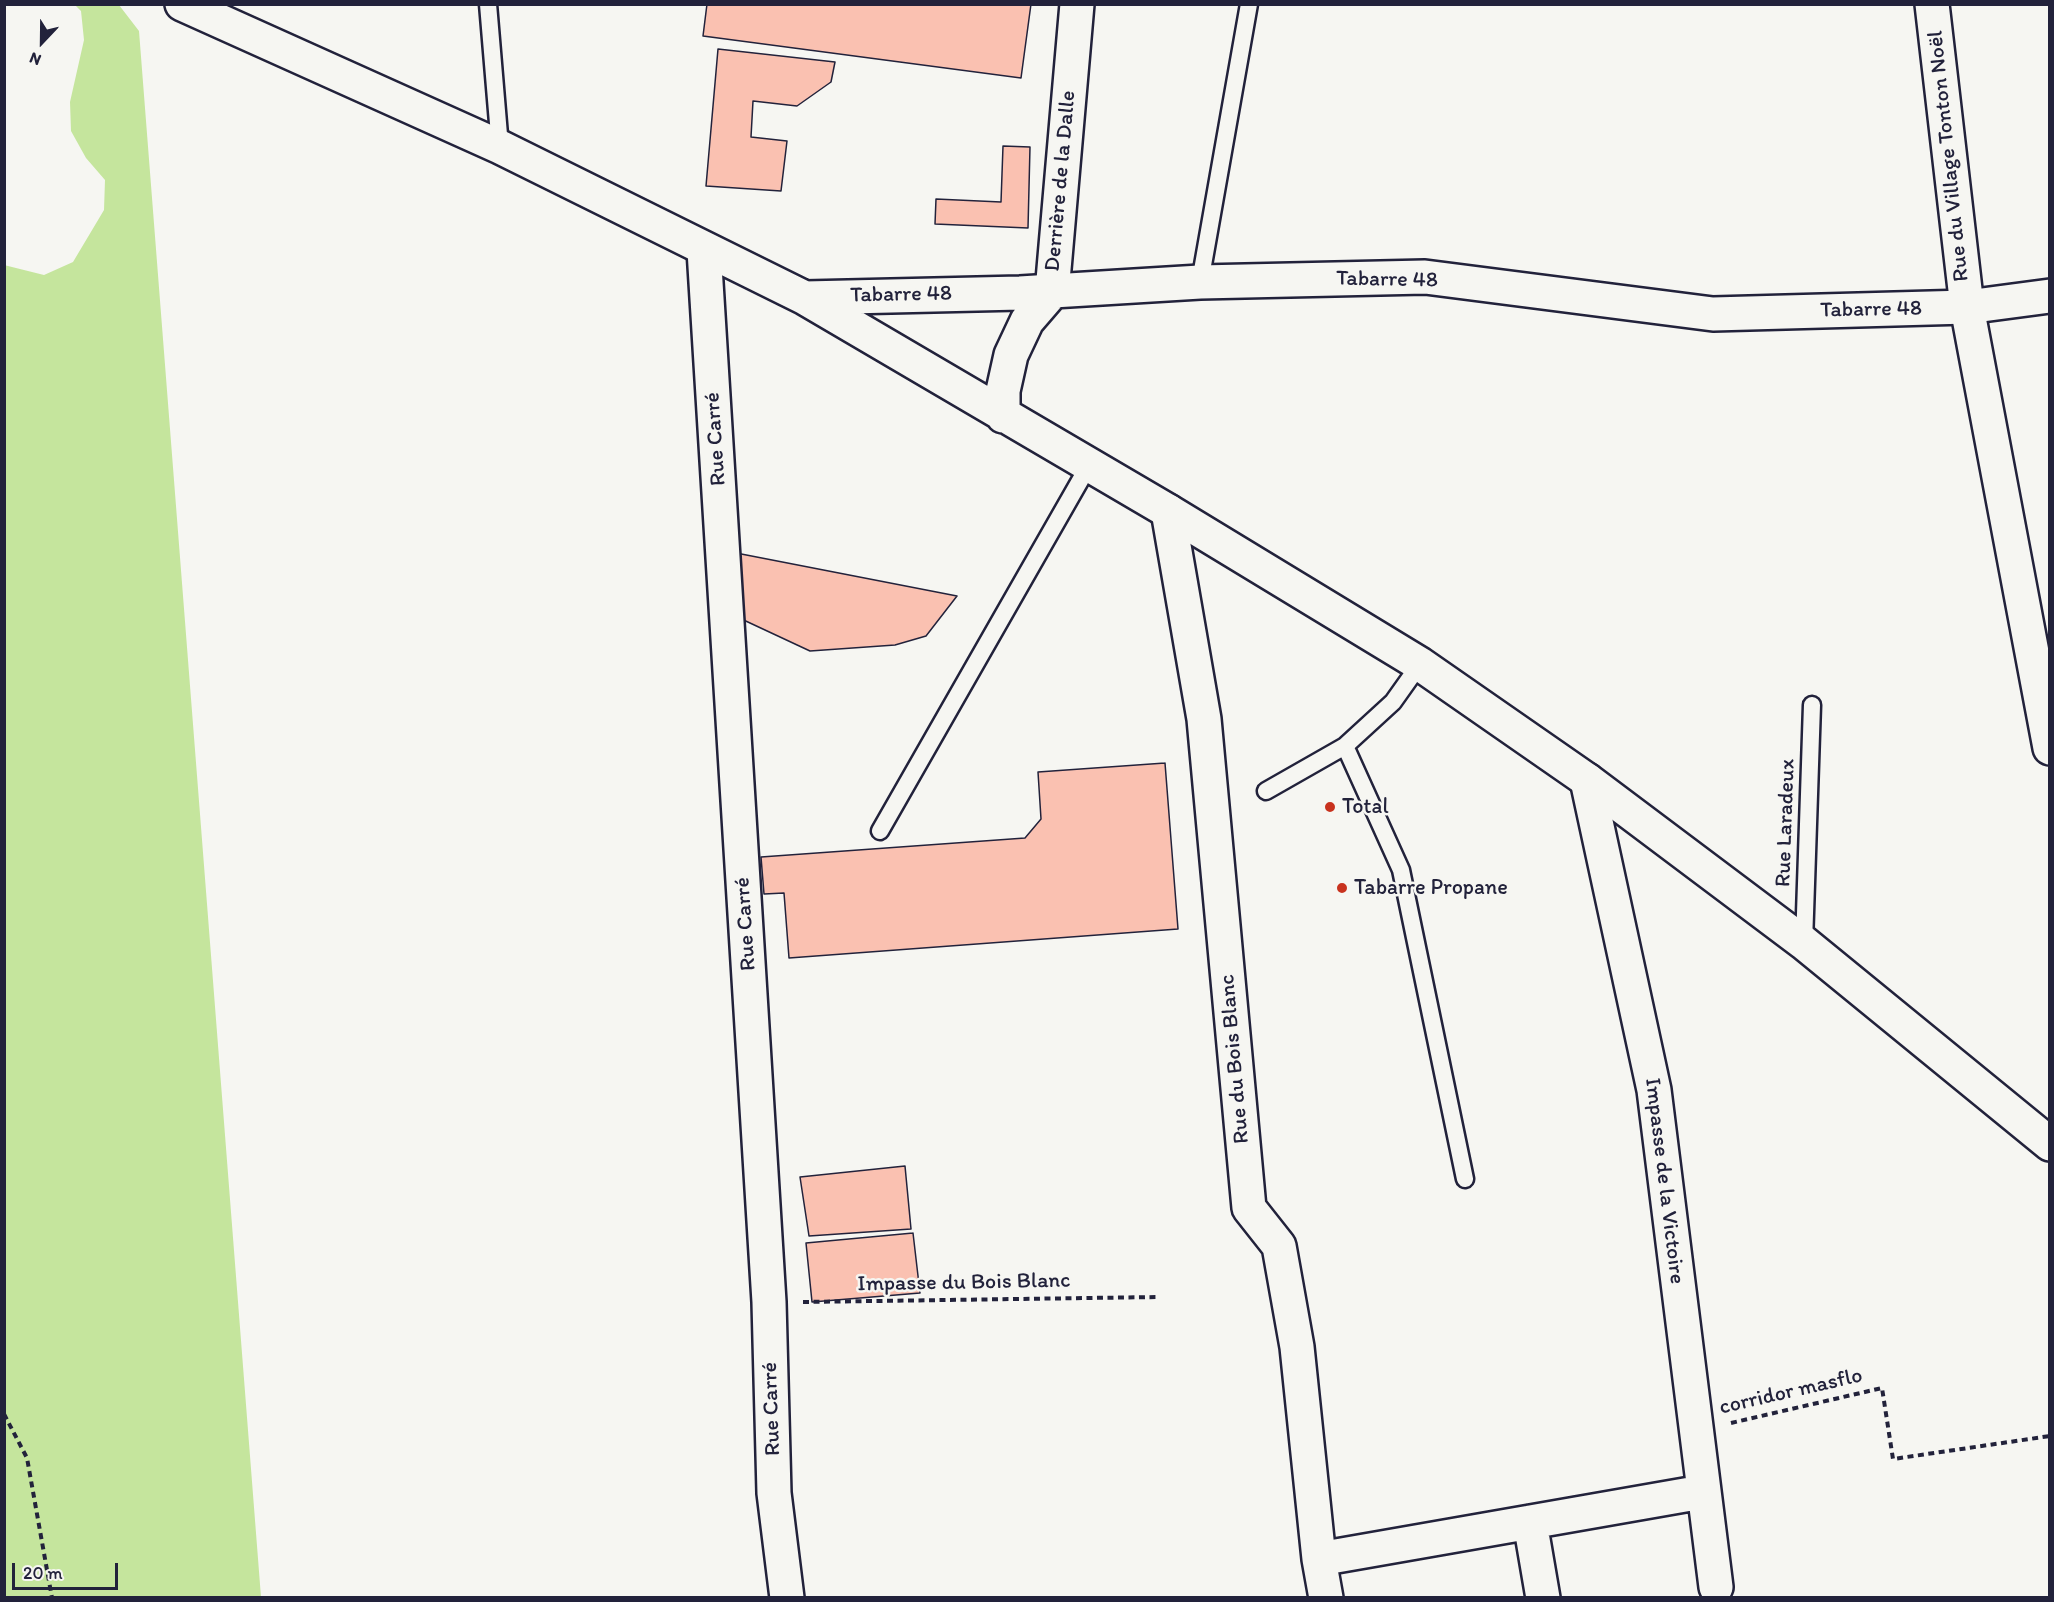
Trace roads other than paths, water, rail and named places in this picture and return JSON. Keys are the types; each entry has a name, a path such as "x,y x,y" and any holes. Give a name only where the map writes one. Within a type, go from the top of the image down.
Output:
{"street":[{"path":"182,4 500,147 805,298 1168,511 1420,664 1587,780 1804,943 2049,1144"},
{"name":"Derrière de la Dalle","path":"1003,416 1003,391 1011,355 1026,321 1052,292 1077,4"},
{"name":"Rue du Village Tonton Noël","path":"1932,4 1966,307"},
{"name":"Rue Carré","path":"704,250 769,1302 774,1493 787,1598"},
{"name":"Tabarre 48","path":"805,298 1052,292 1200,282 1425,278 1713,314 1966,307 2049,296"},
{"path":"1966,307 2038,633 2049,748"},
{"name":"Rue du Bois Blanc","path":"1168,511 1204,719 1249,1208 1279,1246 1297,1347 1318,1559 1326,1598"},
{"name":"Impasse de la Victoire","path":"1587,780 1654,1090 1702,1492 1716,1587"},
{"path":"1318,1559 1702,1492"},
{"path":"1530,1522 1543,1598"}],"lane":[{"path":"488,4 500,147"},
{"path":"1200,282 1249,4"},
{"path":"880,831 1089,465"},
{"path":"1266,791 1345,746 1393,702 1420,664"},
{"name":"Rue Laradeux","path":"1804,943 1812,705"},
{"path":"1345,746 1401,870 1465,1179"}],"place":[{"name":"Total","path":"1330,807"},
{"name":"Tabarre Propane","path":"1342,888"}]}
